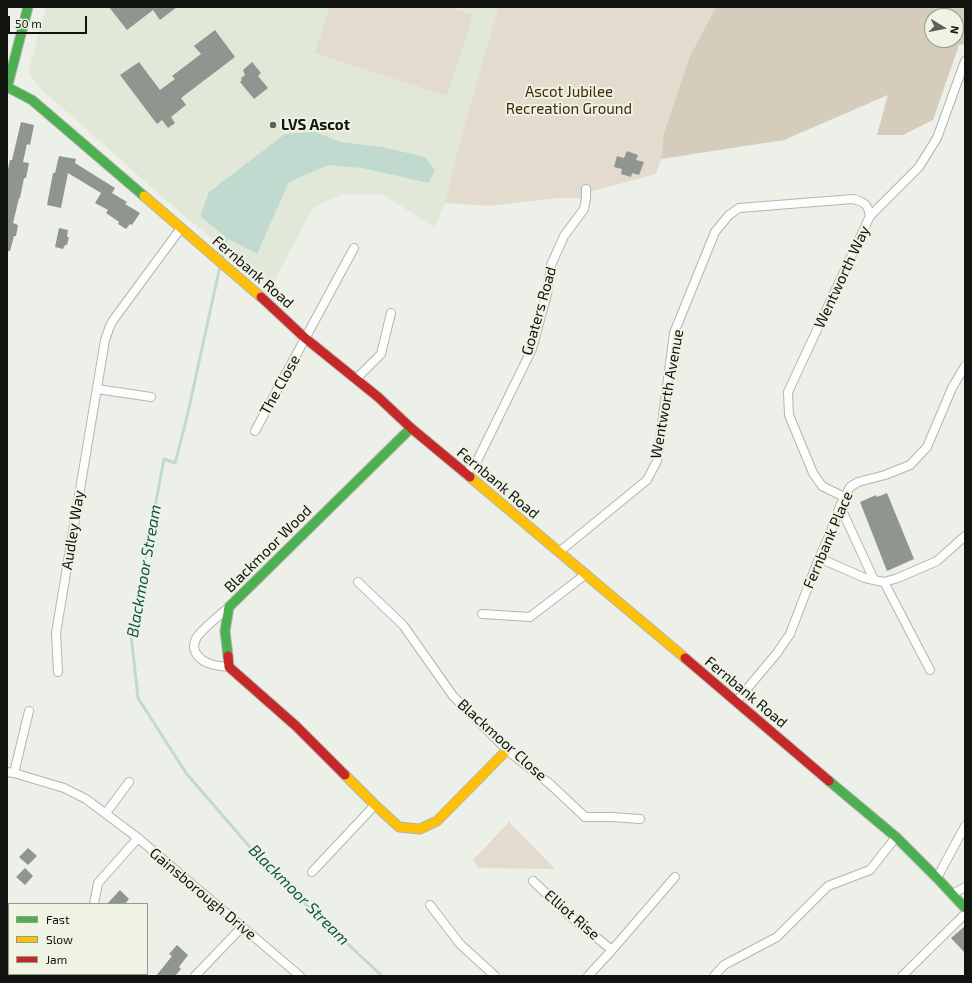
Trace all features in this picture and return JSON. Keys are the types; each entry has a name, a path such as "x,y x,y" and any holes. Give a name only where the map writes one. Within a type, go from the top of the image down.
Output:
{"street":[{"path":"7,88 28,7"},
{"name":"Wentworth Way","path":"844,497 822,486 813,473 789,415 788,392 870,216 919,167 937,138 965,60"},
{"name":"Fernbank Road","path":"7,88 12,89 32,100 253,289 305,338 378,397 411,428 465,474 560,552 896,837 965,908"},
{"name":"Goaters Road","path":"465,474 476,463 532,349 547,294 551,265 564,236 584,208 586,189"},
{"name":"Wentworth Avenue","path":"560,552 647,480 657,461 674,333 715,232 729,215 740,208 853,199 861,201 868,207 870,216"},
{"name":"Audley Way","path":"58,672 56,633 105,340 110,326 180,228"},
{"name":"The Close","path":"255,431 354,248"},
{"path":"356,379 381,354 391,313"},
{"name":"Fernbank Place","path":"736,702 778,653 790,634 840,506 850,487 858,482 885,475 910,465 928,447 952,388 965,366"},
{"path":"96,389 151,397"},
{"name":"Blackmoor Wood","path":"229,667 225,631 230,607 411,428"},
{"path":"840,506 874,580"},
{"path":"819,558 865,578 884,582 898,578 938,561 965,536"},
{"path":"482,614 530,617 586,574"},
{"name":"Blackmoor Close","path":"358,582 403,625 453,696 507,750 550,784 585,817 640,819"},
{"path":"884,582 930,670"},
{"path":"230,607 200,632 194,645 195,653 206,663 229,667 296,726 399,827 420,829 437,821 507,750"},
{"name":"Gainsborough Drive","path":"29,711 10,772 68,790 86,799 106,813 138,838 300,976"},
{"path":"106,813 129,782"},
{"path":"312,872 375,805"},
{"path":"937,878 965,826"},
{"path":"714,976 724,965 777,937 828,886 870,870 896,837"},
{"path":"94,903 98,883 138,838"},
{"name":"Elliot Rise","path":"588,976 675,877"},
{"name":"Elliot Rise","path":"533,881 571,917 612,950"},
{"path":"953,894 965,887"},
{"path":"430,905 460,944 495,976"},
{"path":"902,976 965,914"},
{"path":"195,976 242,926"}],"shaded area":[{"name":"LVS Ascot","path":"46,7 498,7 456,156 445,203 435,228 384,195 345,194 335,197 313,208 270,290 239,261 183,215 42,90 28,73"},
{"path":"716,7 965,7 964,44 964,8 924,8 924,48 958,48 933,120 903,135 877,135 888,95 784,140 661,159 664,132 690,56"},
{"path":"315,132 341,142 382,147 425,157 435,170 429,183 362,168 328,165 289,182 257,254 227,238 200,216 209,192 285,134"}],"green space":[{"path":"330,7 449,7 473,15 447,96 315,53"},
{"name":"Ascot Jubilee Recreation Ground","path":"498,7 716,7 690,56 664,132 661,159 656,174 593,191 586,198 559,198 489,206 445,203 456,156"},
{"path":"510,821 510,823 555,869 478,868 473,860"}],"building":[{"path":"109,7 177,7 160,20 153,10 127,30"},
{"path":"215,30 235,57 181,98 186,105 171,117 175,123 168,128 162,120 157,124 120,75 139,62 160,90 175,79 172,76 201,54 194,46"},
{"path":"252,62 261,73 258,76 268,88 254,99 240,82 242,80 241,78 245,75 243,70"},
{"path":"21,122 34,125 30,145 27,144 23,162 29,163 26,178 24,178 13,223 18,225 16,236 14,236 10,251 7,251 7,174"},
{"path":"627,151 638,155 636,160 644,162 639,175 632,173 631,177 621,174 622,169 614,167 617,156 624,158"},
{"path":"59,156 76,159 75,163 115,188 112,193 127,202 125,204 140,213 132,225 130,224 126,229 118,224 119,222 106,213 108,210 95,203 101,193 68,173 61,208 47,205 53,173 55,173"},
{"path":"59,228 68,230 67,237 69,237 67,245 65,245 63,249 55,247"},
{"path":"887,493 914,559 887,571 860,502 876,495 877,497"},
{"path":"28,848 37,856 28,865 19,857"},
{"path":"25,868 33,876 25,885 16,877"},
{"path":"120,890 129,899 126,903 108,903"},
{"path":"965,926 965,953 951,938"},
{"path":"177,945 188,955 179,967 181,969 175,976 156,976 172,956 169,954"}],"waterway":[{"name":"Blackmoor Stream","path":"222,259 227,238"},
{"name":"Blackmoor Stream","path":"220,266 187,417 175,463 164,459 131,634 138,698 186,773 273,874 382,976"}],"traffic: fast":[{"path":"7,88 28,7"},
{"path":"7,88 32,100 144,196"},
{"path":"228,656 225,631 229,607 411,428"},
{"path":"829,781 896,837 965,908"}],"traffic: slow":[{"path":"144,196 261,297"},
{"path":"470,477 685,658"},
{"path":"345,775 399,827 420,829 437,821 507,750"}],"traffic: jam":[{"path":"261,297 305,338 378,397 411,428 470,477"},
{"path":"228,656 229,667 296,726 345,775"},
{"path":"685,658 829,781"}],"place":[{"name":"LVS Ascot","path":"273,125"}]}
